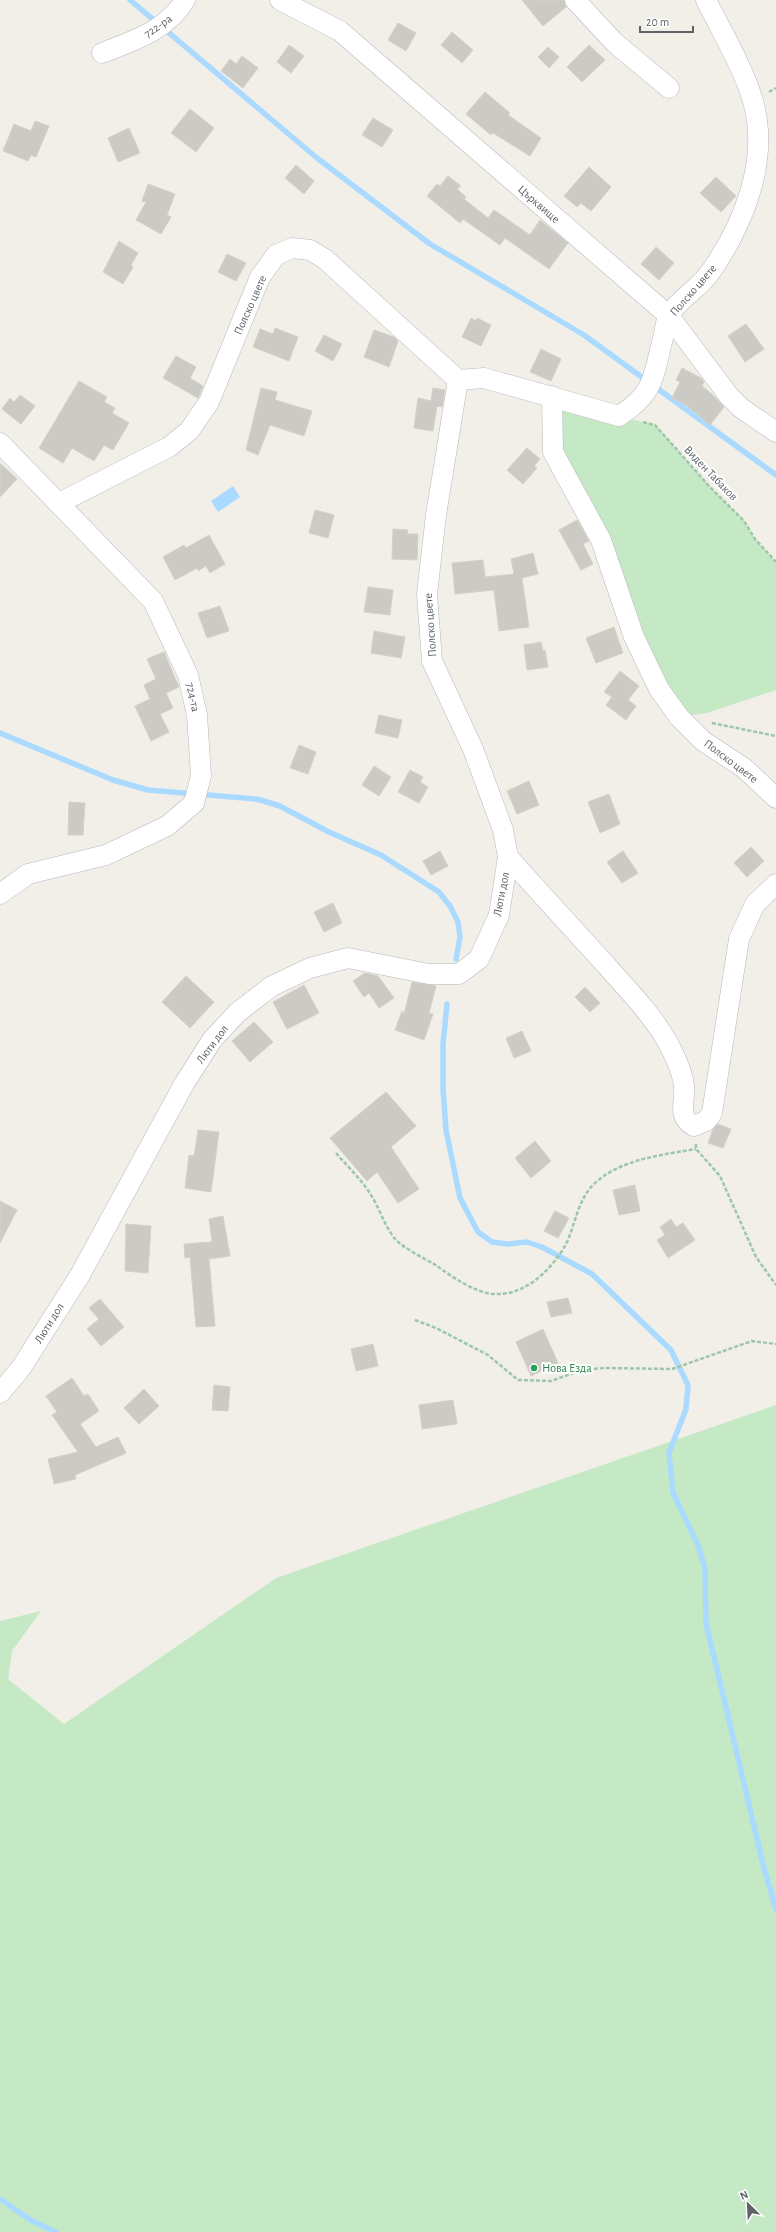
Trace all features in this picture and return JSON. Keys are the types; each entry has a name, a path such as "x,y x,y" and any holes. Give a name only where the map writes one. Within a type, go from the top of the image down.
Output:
{"street":[{"name":"722-ра","path":"102,52 147,36 179,10 185,0"},
{"name":"Църквище","path":"280,0 340,31 669,316 729,396 741,408 776,432"},
{"path":"576,0 615,44 669,88"},
{"name":"Полско цвете","path":"619,416 635,406 650,389 669,316 708,276 733,238 752,186 758,161 758,130 753,101 706,0"},
{"name":"Полско цвете","path":"59,503 169,447 189,431 209,402 260,277 276,255 292,248 310,250 325,259 458,380 436,515 427,594 432,661 473,749 503,830 508,857"},
{"path":"458,380 484,378 619,416"},
{"name":"Полско цвете","path":"552,396 554,452 601,540 634,637 659,689 679,717 703,741 744,768 776,798"},
{"name":"724-та","path":"0,443 154,601 188,675 197,715 201,776 194,803 167,826 106,855 28,874 0,894"},
{"path":"508,857 633,996 668,1042 679,1066 684,1086 683,1112 688,1123 694,1126 706,1122 712,1113 739,939 755,904 776,884"},
{"name":"Люти дол","path":"0,1393 21,1368 80,1276 184,1084 212,1040 238,1012 272,986 310,968 348,958 429,974 459,974 479,959 499,915 508,857"}],"path":[{"name":"Виден Табаков","path":"619,416 655,425 709,486 744,521 755,539 776,562"},
{"path":"708,722 776,736"},
{"path":"694,1126 696,1149 720,1176 756,1258 776,1286"},
{"path":"336,1153 369,1192 396,1240 461,1282 486,1292 505,1294 524,1287 542,1275 553,1263 565,1245 582,1201 592,1186 611,1172 644,1158 696,1149"},
{"path":"415,1320 436,1328 488,1354 518,1380 551,1381 582,1370 604,1368 672,1369 752,1341 776,1344"}],"green space":[{"path":"552,396 593,410 655,425 709,486 744,521 755,539 776,562 776,690 707,713 679,717 553,452"},
{"path":"776,1405 776,2232 0,2232 0,1621 41,1611 12,1651 8,1679 64,1724 276,1578"}],"water":[{"path":"233,486 240,497 218,512 211,501"}],"building":[{"path":"522,0 564,0 566,7 543,26"},
{"path":"398,23 416,33 406,51 388,40"},
{"path":"452,32 473,50 462,63 441,45"},
{"path":"289,45 304,56 291,73 277,62"},
{"path":"589,45 605,60 582,82 567,67"},
{"path":"548,47 559,57 549,68 538,57"},
{"path":"242,56 258,68 243,88 221,71 230,59 236,64"},
{"path":"485,92 510,113 508,115 541,138 530,156 493,133 491,135 466,114"},
{"path":"190,109 214,128 196,152 171,133"},
{"path":"373,118 393,130 382,147 362,135"},
{"path":"35,121 49,126 36,157 31,155 28,161 3,151 14,124 31,131"},
{"path":"129,128 140,153 118,162 108,138"},
{"path":"296,165 314,181 304,194 285,178"},
{"path":"589,167 611,187 591,211 581,203 577,207 564,196"},
{"path":"448,176 461,186 457,189 466,197 464,199 488,218 494,210 530,235 540,220 568,243 549,269 505,238 500,245 463,219 460,223 427,196 437,184 440,186"},
{"path":"716,177 736,196 721,212 700,193"},
{"path":"148,184 175,194 167,215 171,217 161,234 136,220 146,202 142,201"},
{"path":"119,241 138,253 131,265 133,267 123,284 103,272"},
{"path":"656,247 674,263 659,280 641,264"},
{"path":"227,254 246,263 236,281 218,272"},
{"path":"471,318 476,321 477,318 491,325 481,346 462,337"},
{"path":"746,324 764,349 745,362 728,336"},
{"path":"275,328 298,337 289,361 253,347 260,329 273,334"},
{"path":"374,330 394,337 398,341 389,367 364,357"},
{"path":"324,335 342,344 333,361 315,351"},
{"path":"541,349 561,359 551,381 530,372"},
{"path":"176,356 196,367 190,378 203,386 198,398 163,378"},
{"path":"682,368 701,378 704,382 702,386 724,407 710,425 686,405 672,398 680,382 676,380"},
{"path":"79,381 107,397 104,402 115,408 112,413 129,423 113,450 104,445 94,461 72,448 63,463 39,448"},
{"path":"261,388 277,392 275,400 312,411 304,436 270,425 258,455 246,450"},
{"path":"433,388 445,390 442,407 437,406 433,431 414,428 418,398 431,401"},
{"path":"20,395 35,406 21,424 2,409 10,398 14,402"},
{"path":"527,448 540,459 534,466 537,468 523,484 507,470"},
{"path":"0,463 17,479 0,497"},
{"path":"315,510 334,515 328,538 309,533"},
{"path":"577,520 589,541 583,544 593,564 581,570 559,530"},
{"path":"393,529 408,530 407,534 418,534 417,560 392,559"},
{"path":"209,535 225,564 210,573 206,566 198,571 197,568 175,580 163,557 184,545 186,548"},
{"path":"533,553 538,574 522,578 529,627 499,631 494,590 455,594 452,563 483,560 485,577 514,574 511,559"},
{"path":"368,587 393,590 390,615 364,612"},
{"path":"220,606 229,631 207,638 198,613"},
{"path":"614,627 623,653 596,663 586,638"},
{"path":"374,631 405,637 401,658 371,653"},
{"path":"541,642 543,651 545,650 548,667 527,670 524,645"},
{"path":"164,652 179,687 166,693 173,708 160,714 169,732 151,741 135,706 150,699 144,685 156,679 147,659"},
{"path":"620,671 639,686 628,700 636,706 626,720 606,705 612,697 604,692"},
{"path":"379,715 402,720 398,738 375,733"},
{"path":"299,745 316,752 308,774 290,768"},
{"path":"374,766 391,777 379,796 362,785"},
{"path":"410,770 423,777 420,782 428,787 419,803 398,792"},
{"path":"529,781 539,805 517,814 507,791"},
{"path":"609,794 620,824 600,833 588,802"},
{"path":"69,802 85,803 83,835 68,835"},
{"path":"751,847 764,861 747,877 734,863"},
{"path":"440,851 448,866 431,875 423,861"},
{"path":"623,851 638,873 622,883 607,862"},
{"path":"333,903 342,923 324,932 314,912"},
{"path":"365,973 378,976 394,998 379,1008 369,993 364,997 353,981"},
{"path":"186,976 214,1002 190,1028 162,1002"},
{"path":"412,982 436,986 429,1013 433,1014 424,1040 395,1030 402,1011 404,1014"},
{"path":"304,985 319,1013 287,1029 273,1002"},
{"path":"585,987 600,1003 590,1012 575,997"},
{"path":"254,1022 273,1042 250,1062 232,1041"},
{"path":"522,1031 531,1051 514,1058 506,1038"},
{"path":"386,1092 416,1126 391,1147 419,1189 398,1203 377,1172 367,1181 330,1138"},
{"path":"718,1124 731,1129 723,1148 708,1143 713,1129"},
{"path":"198,1130 219,1132 211,1192 185,1188 189,1155 194,1156"},
{"path":"535,1141 551,1161 531,1178 515,1158"},
{"path":"635,1185 640,1211 619,1215 613,1190"},
{"path":"0,1201 17,1210 0,1243"},
{"path":"555,1211 569,1218 558,1238 544,1231"},
{"path":"223,1216 230,1256 209,1259 215,1326 196,1327 190,1257 185,1258 184,1244 212,1242 209,1219"},
{"path":"671,1219 676,1227 683,1223 695,1240 668,1258 657,1240 665,1235 660,1227"},
{"path":"126,1224 151,1226 148,1273 125,1271"},
{"path":"568,1298 572,1313 551,1317 547,1302"},
{"path":"100,1299 124,1327 101,1346 87,1329 99,1319 89,1308"},
{"path":"543,1329 558,1363 531,1376 516,1342"},
{"path":"373,1344 378,1366 356,1371 351,1349"},
{"path":"72,1378 84,1396 88,1394 99,1411 80,1424 96,1447 118,1437 126,1453 75,1475 76,1479 54,1484 48,1459 78,1452 52,1415 57,1412 46,1396"},
{"path":"214,1385 230,1387 228,1411 212,1410"},
{"path":"144,1389 159,1406 139,1424 124,1408"},
{"path":"453,1400 457,1424 422,1429 419,1405"}],"waterway":[{"path":"130,0 317,158 430,244 584,335 776,475"},
{"path":"0,733 113,780 148,790 257,799 280,806 329,832 381,855 439,892 450,906 458,922 460,937 456,959"},
{"path":"447,1004 443,1044 443,1088 446,1130 460,1198 478,1232 492,1242 507,1244 527,1242 542,1247 592,1274 671,1350 688,1385 686,1409 669,1453 673,1493 698,1545 705,1569 706,1623 763,1864 776,1910"},
{"path":"0,2199 32,2221 56,2232"}],"place":[{"name":"Нова Езда","path":"534,1368"}]}
